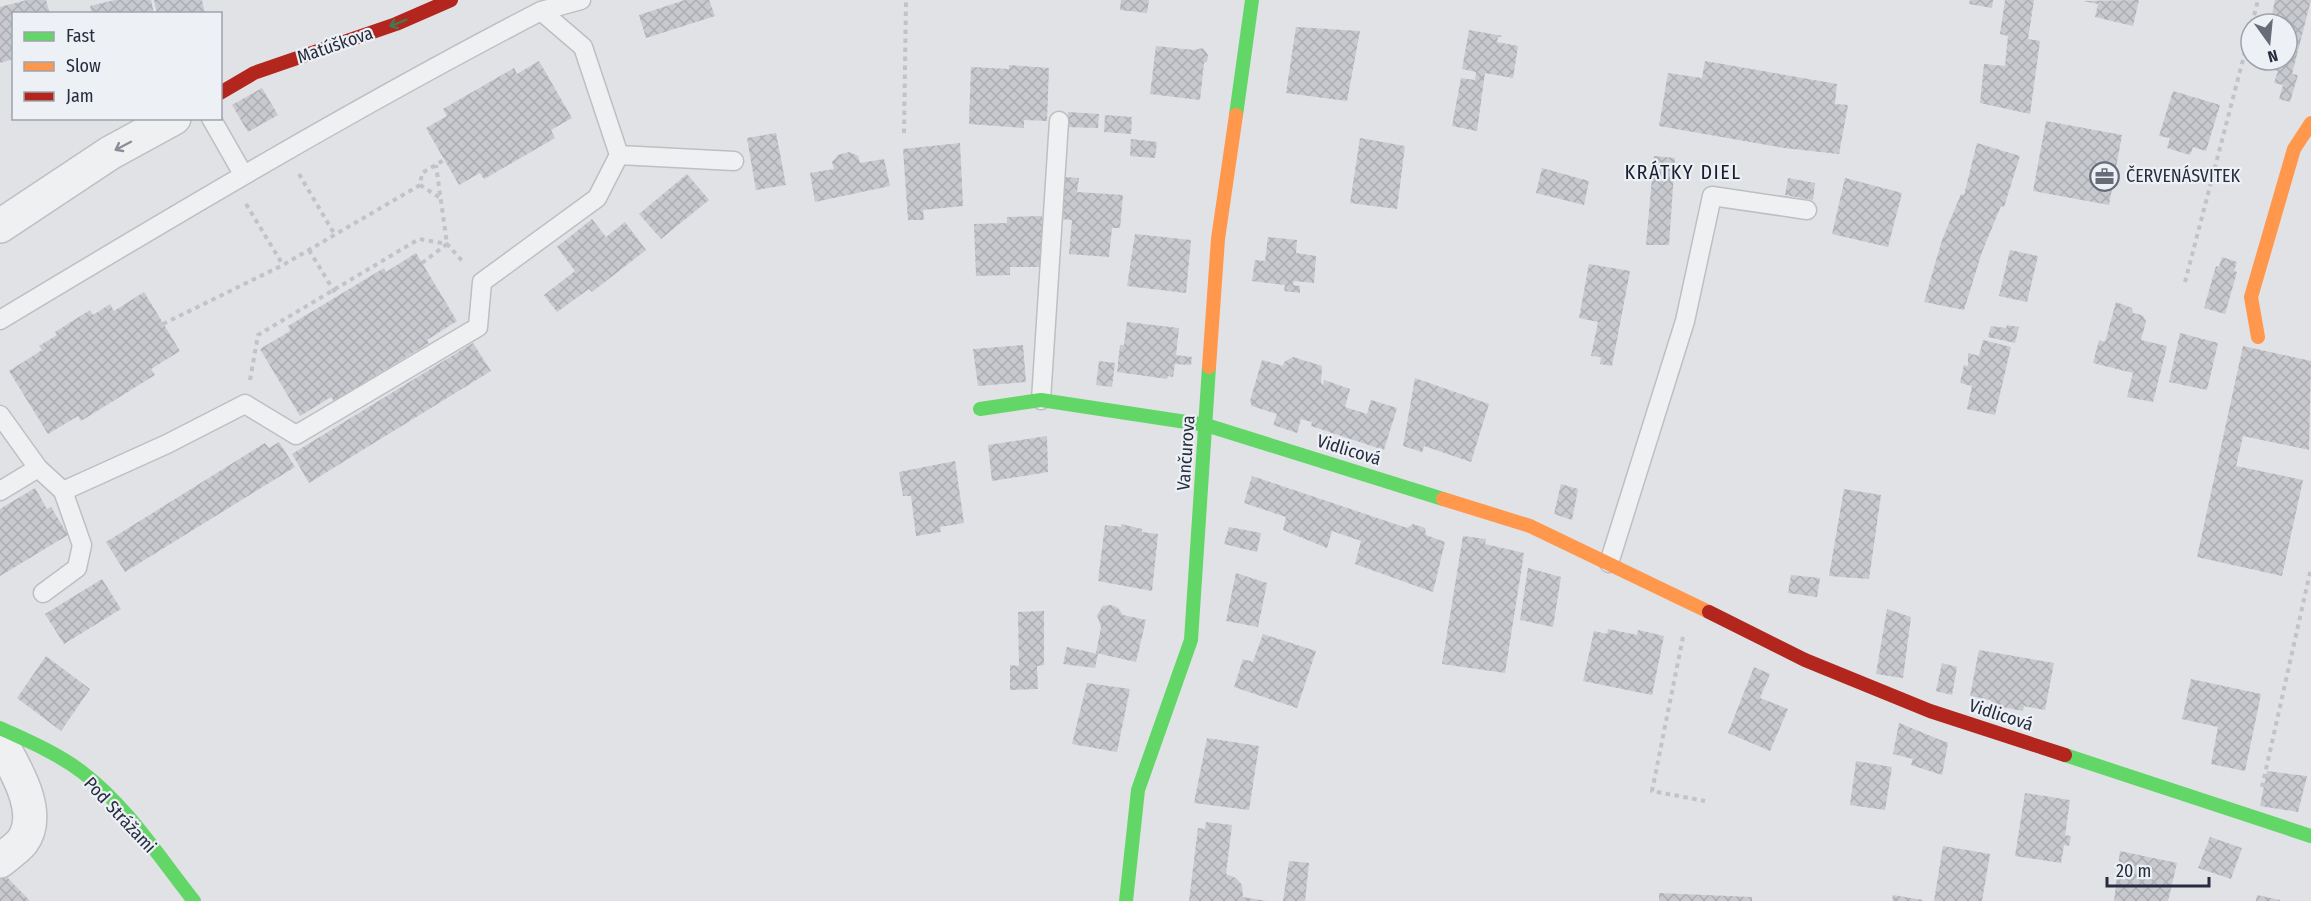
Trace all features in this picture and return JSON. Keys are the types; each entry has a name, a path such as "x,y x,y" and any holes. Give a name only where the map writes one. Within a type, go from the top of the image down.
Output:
{"street":[{"name":"Matúškova","path":"222,92 254,73 396,24 451,0"},
{"name":"Vančurova","path":"1126,901 1138,790 1191,640 1218,239 1252,0"},
{"path":"0,226 110,153 170,120"},
{"path":"2258,337 2251,297 2294,148 2311,123"},
{"name":"Vidlicová","path":"980,409 1041,400 1206,425 1530,526 1805,660 1930,711 2311,836"},
{"name":"Pod Strážami","path":"0,728 33,742 92,780 132,824 194,901"},
{"path":"0,741 19,777 31,817 22,841 0,861"}],"lane":[{"path":"0,320 238,178 434,66 541,11 581,0"},
{"path":"63,491 167,444 245,404 296,435 478,327 482,282 597,198 618,155 583,47 541,11"},
{"path":"212,120 238,178"},
{"path":"1041,400 1059,121"},
{"path":"618,155 734,161"},
{"path":"1609,563 1685,321 1712,196 1806,210"},
{"path":"0,415 38,468 63,491 82,545 77,568 43,593"},
{"path":"0,491 38,468"}],"path":[{"path":"904,133 906,0"},
{"path":"2185,282 2240,72"},
{"path":"286,150 335,235"},
{"path":"420,185 422,173 444,160"},
{"path":"436,165 443,200 447,244"},
{"path":"238,178 283,265"},
{"path":"163,324 283,265 420,185"},
{"path":"420,185 443,200"},
{"path":"245,404 258,335 419,239 447,244 482,282"},
{"path":"422,263 447,244"},
{"path":"309,250 337,297"},
{"path":"2255,818 2311,568"},
{"path":"1689,603 1652,791 1705,801"}],"building":[{"path":"27,0 46,0 49,12 12,12 12,60 0,63 0,7"},
{"path":"115,0 151,0 154,12 92,12 90,6"},
{"path":"154,0 202,0 205,12 157,12"},
{"path":"685,0 709,0 715,16 646,38 639,15"},
{"path":"1121,0 1149,0 1147,13 1120,10"},
{"path":"1970,0 1993,0 1992,8 1969,4"},
{"path":"2005,0 2034,0 2028,39 2040,41 2030,114 1980,103 1984,64 2005,66 2008,36 2000,34"},
{"path":"2139,0 2133,26 2095,17 2098,4 2083,1"},
{"path":"2275,0 2311,0 2299,47 2299,12 2272,12"},
{"path":"1296,27 1360,31 1347,101 1286,93"},
{"path":"1469,30 1503,36 1498,37 1497,42 1518,46 1513,78 1485,73 1477,131 1452,126 1461,78 1475,80 1476,72 1462,69"},
{"path":"1156,46 1194,50 1203,48 1208,55 1207,62 1204,63 1200,100 1150,94"},
{"path":"539,61 572,118 551,130 555,138 484,179 480,173 459,185 426,128 447,116 443,109 514,68 517,74"},
{"path":"1705,61 1837,84 1835,104 1848,105 1839,154 1784,148 1659,126 1668,73 1702,78"},
{"path":"1009,65 1049,68 1047,121 1024,120 1024,128 969,124 971,67 1009,69"},
{"path":"2278,72 2293,72 2292,74 2298,75 2290,102 2279,99 2283,85 2274,83"},
{"path":"262,88 278,115 248,132 232,105"},
{"path":"2173,91 2220,105 2206,151 2193,147 2190,155 2167,148 2170,138 2159,136"},
{"path":"1068,112 1099,114 1098,128 1067,127"},
{"path":"1105,115 1132,117 1131,134 1104,132"},
{"path":"2046,121 2122,135 2109,205 2033,191"},
{"path":"776,133 786,185 756,190 747,138"},
{"path":"1360,138 1405,146 1397,209 1350,203"},
{"path":"1131,139 1157,142 1155,158 1130,156"},
{"path":"960,143 963,206 923,210 924,220 908,220 903,149"},
{"path":"1977,143 2020,156 2004,207 2001,206 1982,252 1964,310 1924,302 1942,240 1961,194 1964,195"},
{"path":"849,152 858,156 860,163 884,159 890,186 815,202 810,173 834,169 832,162 838,155"},
{"path":"1654,156 1675,158 1669,245 1646,245"},
{"path":"1542,168 1589,181 1584,205 1536,193"},
{"path":"687,174 709,200 661,239 639,214"},
{"path":"1065,177 1079,178 1077,192 1123,195 1120,228 1112,228 1109,257 1069,254 1072,220 1061,219"},
{"path":"1788,178 1815,183 1813,200 1785,195"},
{"path":"1845,178 1902,193 1888,247 1832,234"},
{"path":"1042,216 1043,267 1010,267 1010,275 976,276 974,224 1007,223 1007,217"},
{"path":"592,219 606,237 625,222 646,250 592,292 589,289 557,312 544,295 575,271 557,247"},
{"path":"1135,234 1191,240 1186,293 1127,286"},
{"path":"1268,237 1297,240 1296,253 1316,256 1314,283 1294,281 1293,285 1300,286 1300,293 1284,291 1285,285 1252,281 1255,260 1265,261"},
{"path":"2010,250 2038,256 2027,302 1999,296"},
{"path":"416,253 457,321 427,340 429,343 334,401 331,397 300,416 260,349 290,331 288,326 384,268 386,272"},
{"path":"2222,257 2237,262 2234,271 2237,272 2225,314 2204,308 2216,266 2219,267"},
{"path":"1589,264 1630,271 1612,366 1600,364 1601,357 1591,356 1598,322 1579,318"},
{"path":"144,292 180,351 151,369 155,375 81,421 78,416 48,434 9,371 42,350 39,346 57,335 55,332 90,310 93,315 110,304 114,311"},
{"path":"2116,302 2132,308 2133,313 2142,315 2146,321 2141,340 2167,346 2153,402 2127,397 2133,373 2093,363 2099,340 2105,342"},
{"path":"1127,322 1179,328 1176,355 1192,357 1191,365 1175,364 1173,377 1168,376 1167,379 1117,372 1120,345 1124,345"},
{"path":"2007,325 2019,327 2015,343 1988,337 1991,326 2006,328"},
{"path":"2180,333 2218,343 2207,390 2169,382"},
{"path":"1983,340 2011,347 1995,415 1967,409 1972,386 1960,383 1964,365 1968,366 1968,353 1979,356"},
{"path":"473,343 491,371 309,483 292,454"},
{"path":"1023,345 1026,382 978,386 973,349"},
{"path":"2243,346 2311,361 2309,450 2243,436 2236,466 2303,480 2282,576 2197,557"},
{"path":"1293,357 1322,366 1321,383 1323,385 1324,380 1350,389 1345,407 1367,414 1371,400 1397,408 1384,450 1311,426 1312,422 1301,419 1297,433 1273,425 1277,414 1252,406 1250,401 1262,360 1283,366 1284,362"},
{"path":"1099,361 1115,363 1112,387 1096,385"},
{"path":"1415,378 1489,404 1471,462 1424,446 1422,452 1403,446"},
{"path":"1047,436 1048,472 992,481 988,445"},
{"path":"279,442 295,467 125,572 106,542 265,443 269,448"},
{"path":"955,461 964,523 940,527 941,532 916,536 911,496 903,496 899,472"},
{"path":"1252,476 1407,528 1413,524 1425,528 1426,535 1445,542 1433,592 1355,564 1361,541 1332,531 1327,548 1283,530 1286,517 1244,503"},
{"path":"1561,484 1578,489 1572,520 1554,514"},
{"path":"35,488 47,509 51,507 68,535 0,576 0,509"},
{"path":"1844,489 1881,495 1869,579 1829,576"},
{"path":"1121,524 1142,529 1142,532 1158,534 1152,591 1098,581 1105,525 1121,527"},
{"path":"1229,527 1261,533 1257,552 1224,544"},
{"path":"1463,536 1486,539 1485,544 1524,553 1505,673 1442,664"},
{"path":"1528,568 1561,577 1553,627 1520,620"},
{"path":"1236,573 1267,583 1258,627 1226,621"},
{"path":"1791,575 1820,578 1817,597 1788,593"},
{"path":"102,579 121,609 64,644 45,614"},
{"path":"1111,605 1118,608 1123,615 1146,620 1136,662 1096,653 1101,627 1097,615 1103,606"},
{"path":"1887,609 1911,617 1903,678 1876,674"},
{"path":"1044,611 1044,665 1037,666 1038,689 1010,690 1010,665 1019,666 1018,612"},
{"path":"1608,629 1637,635 1638,630 1664,636 1652,695 1583,681 1594,631 1607,634"},
{"path":"1263,634 1316,651 1297,708 1234,687 1243,659 1253,662"},
{"path":"1067,647 1098,654 1095,668 1063,664"},
{"path":"1979,650 2054,663 2045,710 2024,706 2023,711 1991,705 1991,700 1970,696"},
{"path":"46,656 90,689 61,731 17,698"},
{"path":"1942,663 1957,667 1952,695 1936,691"},
{"path":"1754,667 1770,674 1760,698 1788,709 1770,751 1728,733"},
{"path":"2191,679 2261,694 2245,771 2211,764 2218,727 2182,719"},
{"path":"1087,683 1130,689 1117,752 1072,744"},
{"path":"1899,723 1948,743 1942,775 1911,765 1913,759 1893,754"},
{"path":"1207,738 1259,746 1249,810 1194,803"},
{"path":"1856,761 1892,767 1885,810 1850,805"},
{"path":"2267,771 2307,776 2298,812 2260,806"},
{"path":"2025,793 2070,800 2065,835 2071,836 2069,846 2064,845 2061,863 2015,856"},
{"path":"1206,822 1232,825 1226,874 1236,878 1242,885 1243,897 1267,901 1189,901 1198,828 1205,829"},
{"path":"2210,837 2242,848 2231,879 2198,868"},
{"path":"1943,846 1990,854 1982,901 1934,901"},
{"path":"2120,851 2177,863 2168,901 2114,901"},
{"path":"1289,861 1309,863 1305,901 1283,901"},
{"path":"5,875 30,901 0,901 0,879"},
{"path":"1659,893 1752,897 1752,901 1659,901"},
{"path":"1893,895 1923,900 1923,901 1892,901"},
{"path":"2257,895 2280,900 2280,901 2256,901"}],"traffic: fast":[{"path":"1236,115 1252,0"},
{"path":"1126,901 1138,790 1191,640 1209,367"},
{"path":"980,409 1041,400 1206,425 1443,499"},
{"path":"0,728 63,759 114,800 194,901"},
{"path":"2065,755 2311,836"}],"traffic: slow":[{"path":"1209,367 1218,239 1236,115"},
{"path":"2258,337 2251,297 2294,149 2311,123"},
{"path":"1443,499 1530,526 1709,612"}],"traffic: jam":[{"path":"222,92 254,73 396,24 451,0"},
{"path":"1709,612 1805,660 1930,711 2065,755"}],"place":[{"name":"ČERVENÁSVITEK","path":"2105,176"}],"district":[{"name":"KRÁTKY DIEL","path":"1683,172"}]}
